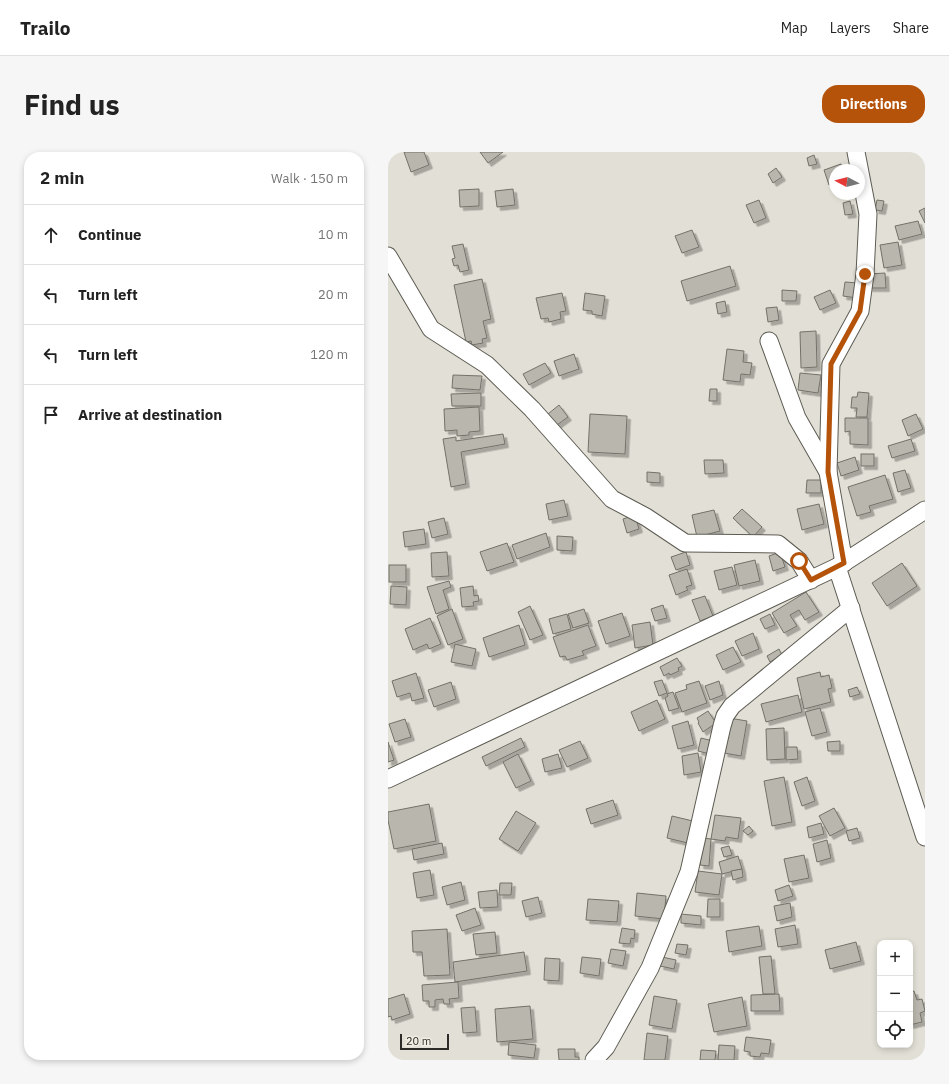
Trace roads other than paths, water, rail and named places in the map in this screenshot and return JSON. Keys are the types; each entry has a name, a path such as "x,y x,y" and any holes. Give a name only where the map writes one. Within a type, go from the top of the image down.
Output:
{"street":[{"path":"856,152 868,214 865,274 860,311 831,364 828,472 840,565 851,608 925,837"},
{"path":"388,256 431,329 487,366 532,409 612,499 646,516 685,542 778,544 799,561 811,580"},
{"path":"769,341 797,418 828,472"},
{"path":"388,779 811,580 840,565 925,510"},
{"path":"594,1060 606,1047 650,968 689,872 725,716 732,706 851,608"}]}
